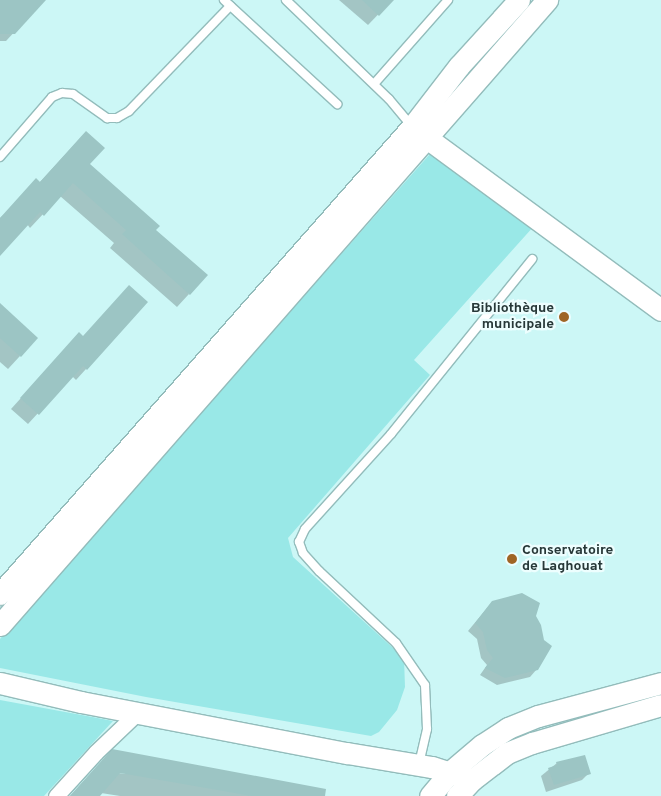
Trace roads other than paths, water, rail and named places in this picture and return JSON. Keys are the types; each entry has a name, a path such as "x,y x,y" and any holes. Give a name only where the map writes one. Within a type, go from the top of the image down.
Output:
{"main road":[{"path":"0,625 420,133 459,66 519,0"},
{"path":"0,594 420,133 547,0"},
{"path":"420,133 661,310"},
{"path":"430,796 450,772 482,745 515,725 538,716 661,683"},
{"path":"0,684 347,753 419,765 450,772 472,780"},
{"path":"458,796 472,780 507,753 532,743 661,705"}],"street":[{"path":"56,796 96,752 138,712"}],"lane":[{"path":"286,0 374,84 420,133"},
{"path":"374,84 448,0"},
{"path":"0,157 52,97 62,93 73,94 108,118 117,118 129,111 227,3 337,104"},
{"path":"419,765 426,729 425,685 396,643 319,571 303,552 299,542 305,529 390,434 532,259"}],"place":[{"name":"Bibliothèque municipale","path":"564,317"},
{"name":"Conservatoire de Laghouat","path":"512,559"}]}
